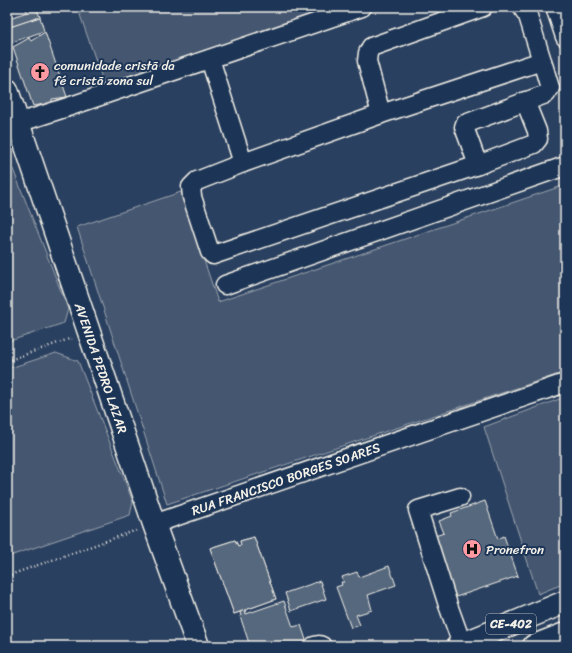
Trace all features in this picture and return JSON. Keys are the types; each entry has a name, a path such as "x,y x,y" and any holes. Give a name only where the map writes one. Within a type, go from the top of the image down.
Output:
{"main road":[{"name":"AVENIDA PEDRO LAZAR","path":"7,90 154,524 198,646"},
{"name":"CE-402","path":"460,645 565,602"},
{"name":"CE-402","path":"534,646 565,634"}],"street":[{"path":"18,123 362,7"},
{"path":"381,114 367,61 368,53 371,48 483,7"},
{"path":"478,165 464,127 465,124 546,94 550,88 528,16 522,7"},
{"path":"555,7 565,37"},
{"path":"210,59 243,163"},
{"path":"526,101 537,131 538,139 534,144 478,165 213,256 210,252 192,197 191,187 197,181 381,114 542,61"},
{"path":"226,285 565,166"},
{"name":"RUA FRANCISCO BORGES SOARES","path":"154,524 565,383"},
{"path":"460,496 418,510 460,645"},
{"path":"314,646 322,646"}],"path":[{"path":"7,361 89,332"},
{"path":"7,576 154,524"}],"shaded area":[{"path":"92,7 337,7 104,84 79,12"},
{"path":"7,167 13,169 68,309 64,323 7,342"},
{"path":"565,185 565,372 167,504 77,227 181,192 218,302"},
{"path":"56,353 78,361 133,502 130,515 7,557 7,369"},
{"path":"565,397 565,583 538,594 484,427"}],"building":[{"path":"7,7 19,7 8,11 10,18 27,12 25,7 36,7 40,17 7,28"},
{"path":"40,17 44,31 7,44 7,28"},
{"name":"comunidade cristã da fé cristã zona sul","path":"45,32 67,97 52,99 52,103 33,106 13,47 29,38 31,41"},
{"name":"Pronefron","path":"485,501 498,539 504,536 518,576 453,598 432,537 444,533 439,521 452,516 451,513"},
{"path":"254,537 276,599 234,614 210,548 235,540 238,546 241,545 240,541"},
{"path":"254,537 276,599 234,614 210,548 235,540 238,546 241,545 240,541"},
{"path":"389,566 396,585 368,595 372,610 356,615 360,625 351,628 336,587 342,585 341,582 344,582 342,577 357,572 359,577"},
{"path":"320,581 326,599 291,611 285,593"},
{"path":"284,601 293,627 301,625 308,646 241,646 249,643 240,612 245,610 246,614"}],"place":[{"name":"comunidade cristã da fé cristã zona sul","path":"40,72"},
{"name":"Pronefron","path":"472,549"}]}
